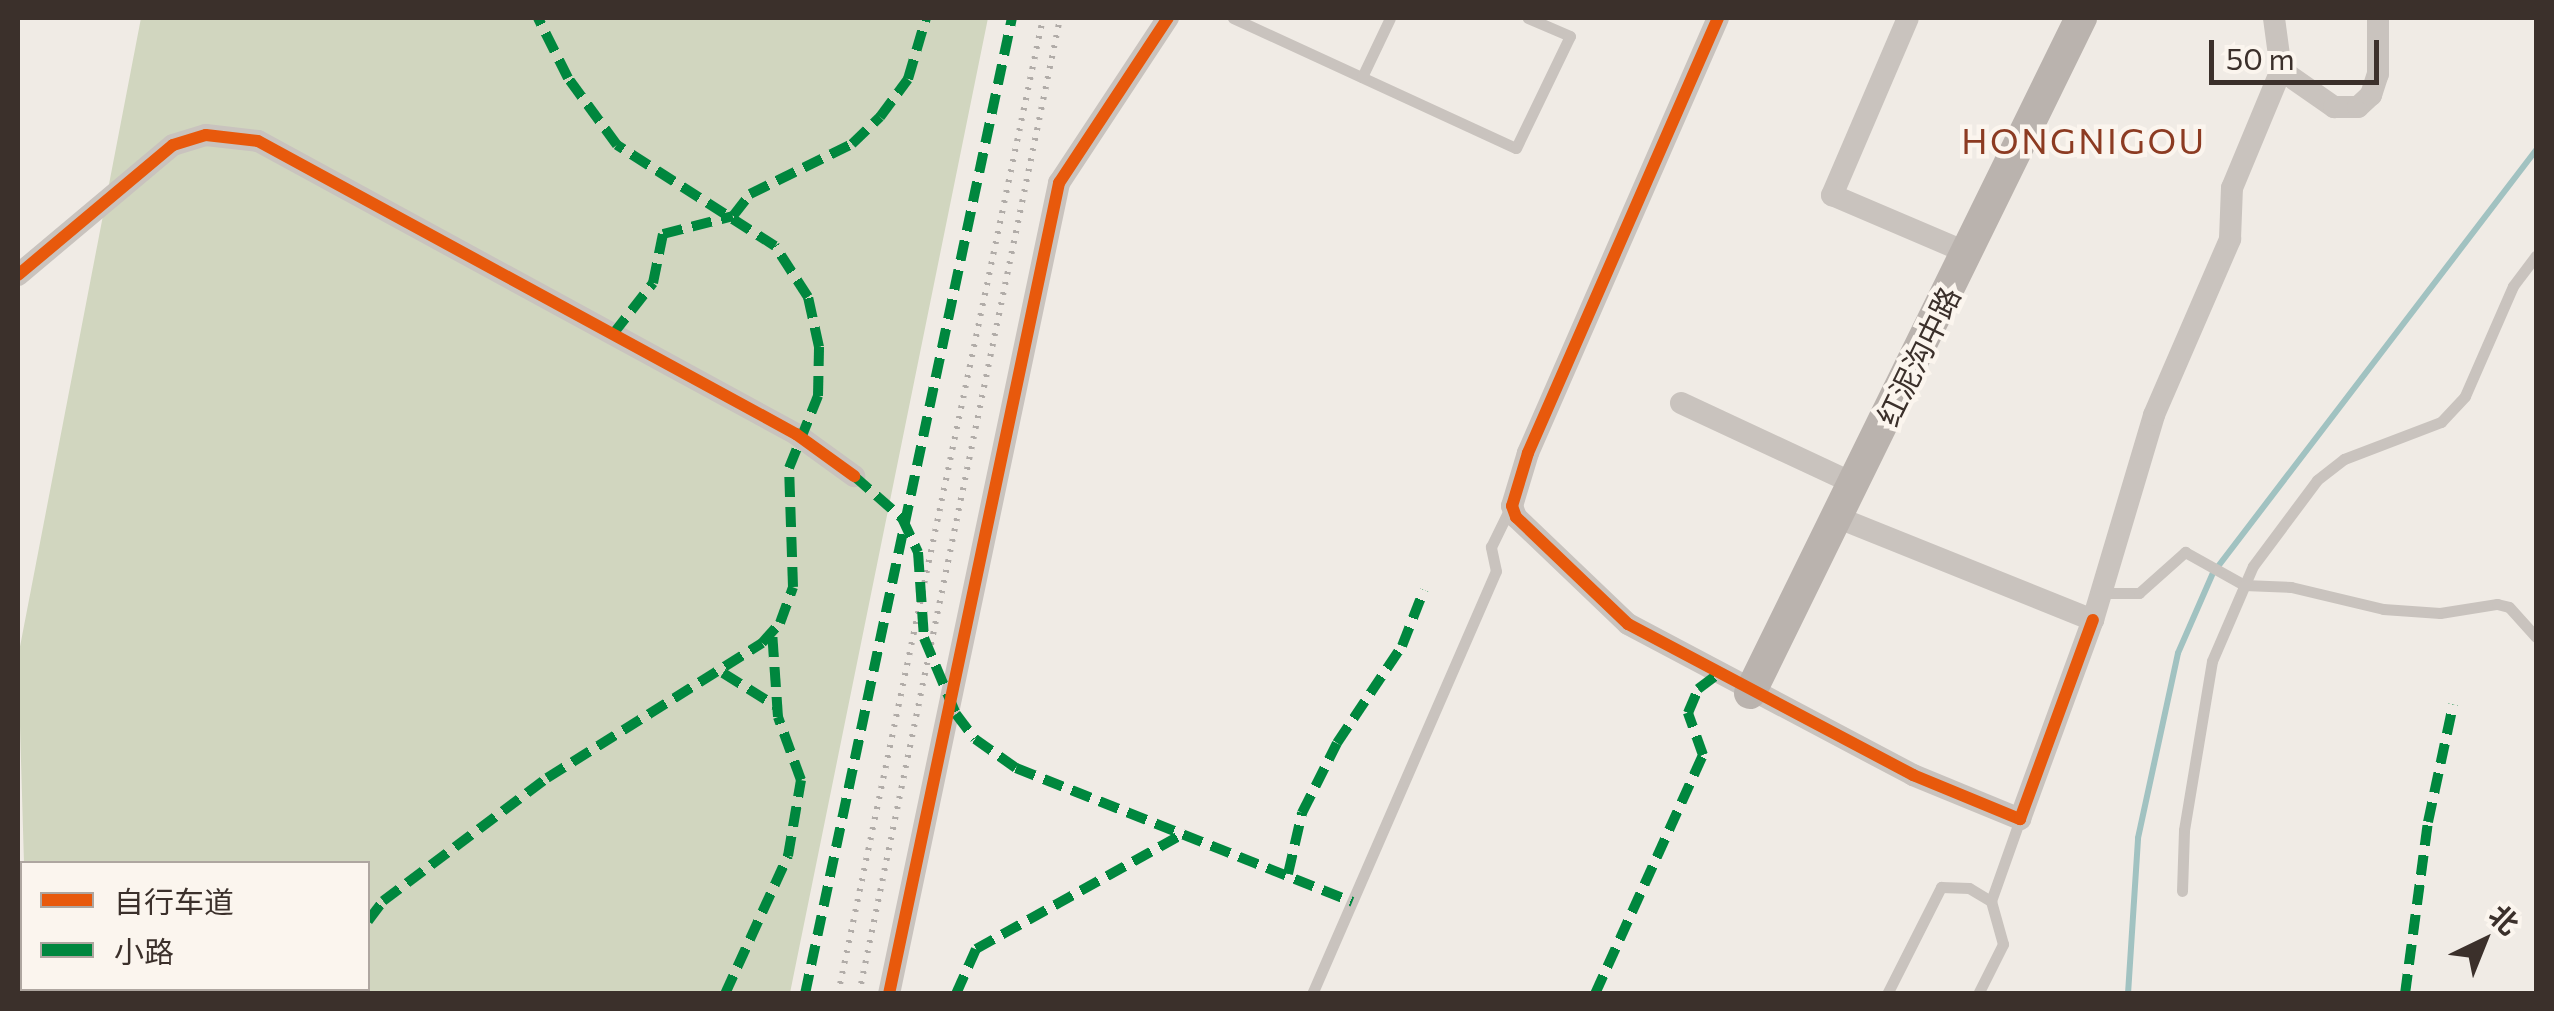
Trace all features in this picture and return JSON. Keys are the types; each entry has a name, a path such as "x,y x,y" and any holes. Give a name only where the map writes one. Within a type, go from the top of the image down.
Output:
{"street":[{"path":"889,994 1059,183 1168,18"},
{"path":"1718,18 1512,506 1516,518 1628,624 1750,693 1966,801 2020,819 2102,593 2154,415 2230,239 2232,188 2281,70 2274,18"},
{"path":"1908,18 1832,195 1968,253"},
{"name":"红泥沟中路","path":"1750,693 2081,18"},
{"path":"2281,70 2334,107 2358,107 2378,74 2378,18"},
{"path":"18,275 173,145 206,135 258,141 796,434 854,476"},
{"path":"1681,403 1855,484"},
{"path":"1838,518 2093,620"}],"lane":[{"path":"1233,18 1516,148 1570,36 1528,18"},
{"path":"1362,77 1390,18"},
{"path":"2182,890 2184,830 2212,662 2244,585 2316,480 2344,459 2441,422 2464,396 2513,286 2536,256"},
{"path":"1312,994 1496,571 1492,547 1512,506"},
{"path":"2102,593 2140,593 2186,552 2244,585 2290,587 2383,610 2440,613 2497,604 2509,607 2536,637"},
{"path":"1978,994 2003,944 1991,901 2020,819"},
{"path":"1886,994 1941,887 1970,888 1991,901"}],"green space":[{"path":"141,18 988,18 790,993 37,993 370,991 370,861 24,861 18,657"}],"waterway":[{"path":"2128,994 2138,838 2178,653 2213,573 2536,150"}],"railway":[{"path":"838,994 1043,18"},
{"path":"859,994 1060,18"}],"marked path":[{"path":"370,918 383,901 547,778 762,643 780,623 793,587 789,468 818,396 819,347 808,297 775,246 617,145 568,78 538,18"},
{"path":"613,334 653,283 663,234 733,216 750,194 852,144 880,117 908,79 926,18"},
{"path":"805,994 1012,18"},
{"path":"854,476 902,518 918,552 924,638 956,714 975,739 1016,768 1352,902"},
{"path":"1288,874 1302,813 1337,743 1402,646 1424,590"},
{"path":"725,994 788,856 801,780 778,717 772,632"},
{"path":"723,673 776,706"},
{"path":"1595,994 1703,755 1688,713 1698,689 1718,674"},
{"path":"2405,994 2428,822 2453,705"},
{"path":"956,994 976,949 1186,832"}],"cycle path":[{"path":"889,994 1059,183 1168,18"},
{"path":"1718,18 1528,453 1512,506 1516,517 1628,624 1913,775 2020,819 2093,620"},
{"path":"18,275 173,145 206,135 258,141 796,434 854,476"}],"district":[{"name":"HONGNIGOU","path":"2084,140"}]}
